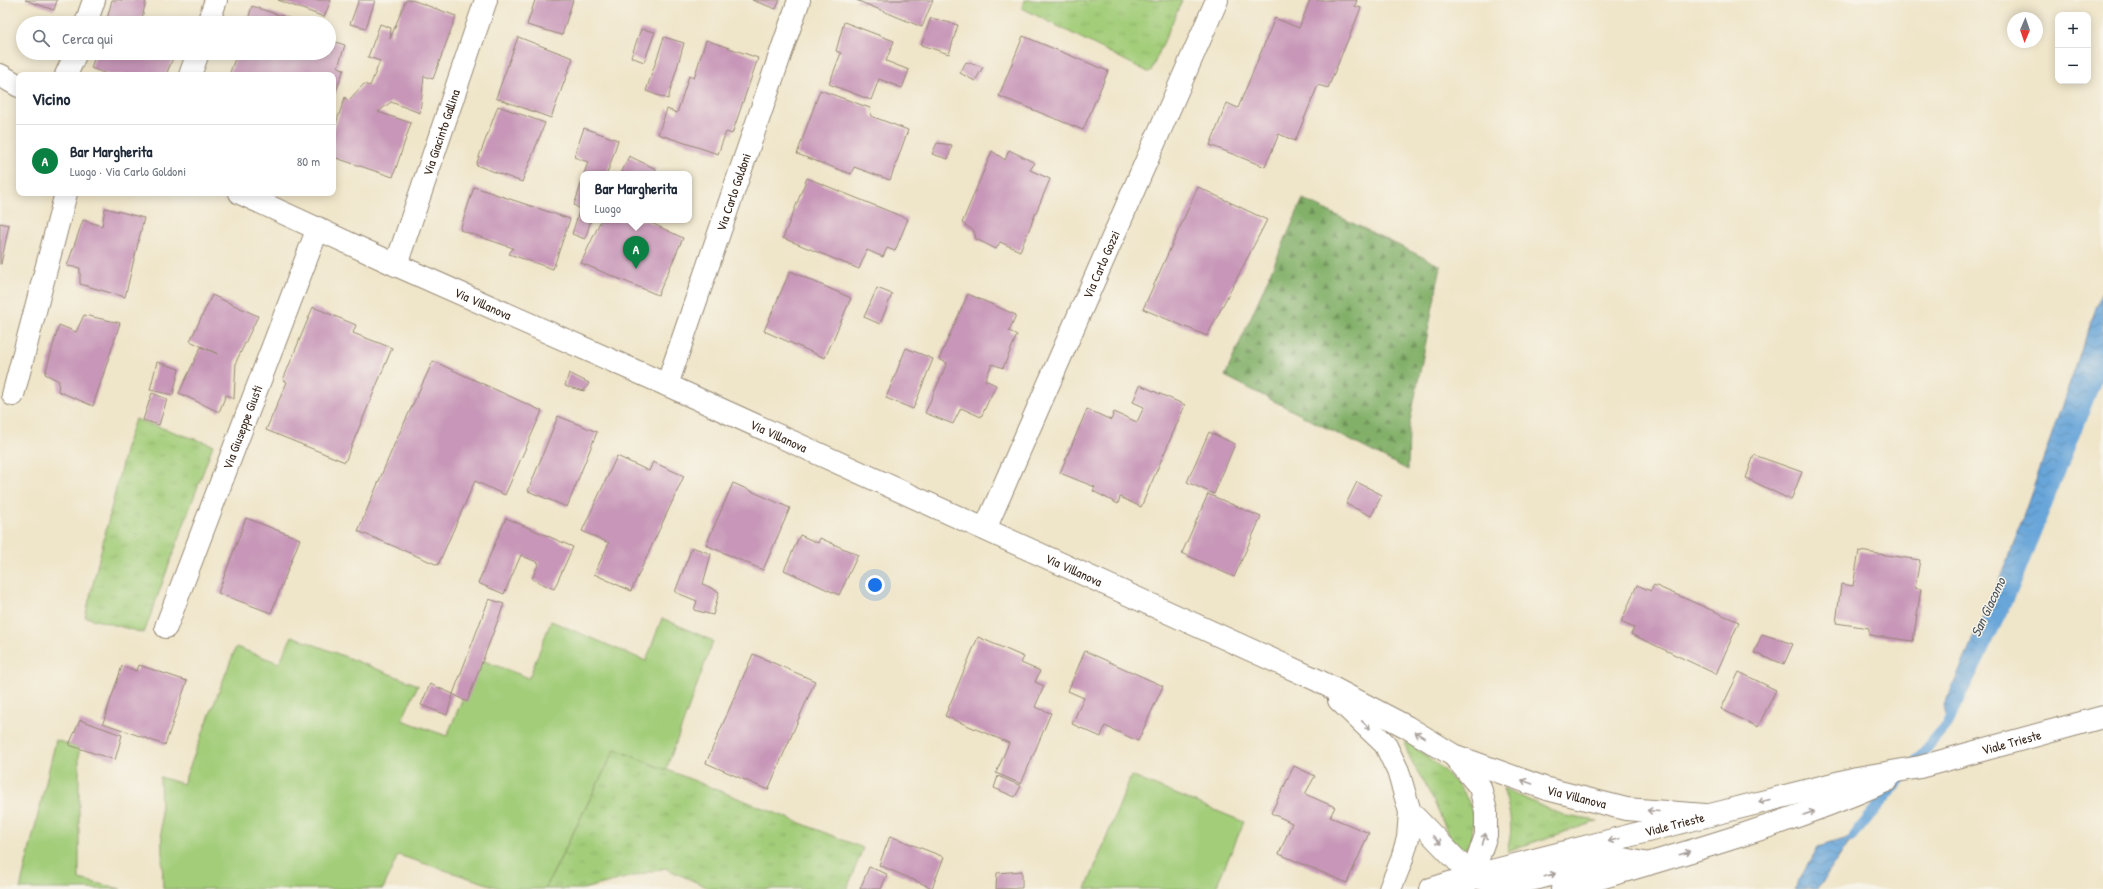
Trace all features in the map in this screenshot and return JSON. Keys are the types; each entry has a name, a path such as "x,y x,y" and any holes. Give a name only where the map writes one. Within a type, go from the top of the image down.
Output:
{"street":[{"path":"88,16 94,0"},
{"path":"210,16 216,0"},
{"name":"Via Giacinto Gallina","path":"396,265 486,0"},
{"name":"Via Carlo Goldoni","path":"667,385 800,0"},
{"name":"Via Carlo Gozzi","path":"985,529 1217,0"},
{"path":"67,72 73,60"},
{"path":"191,72 195,60"},
{"path":"0,75 16,84"},
{"path":"13,395 65,196"},
{"name":"Via Villanova","path":"247,196 396,265 667,385 1317,680 1407,727 1453,755 1547,789 1626,809 1706,816"},
{"name":"Via Giuseppe Giusti","path":"166,627 318,228"},
{"name":"Via Villanova","path":"1317,680 1385,744 1398,771 1410,812 1408,838 1402,862 1390,889"},
{"name":"Viale Trieste","path":"1431,889 1467,883 1706,816 1856,778 1920,767 2103,717"},
{"name":"Via Villanova","path":"1410,812 1467,883 1486,835 1486,811 1480,787 1453,755"},
{"name":"Viale Trieste","path":"1562,889 1731,840 1834,804 1920,767"},
{"path":"1467,883 1506,885 1539,878 1601,861 1624,859 1648,864"}],"green space":[{"path":"1025,0 1182,0 1150,73 1022,8"},
{"path":"1303,199 1441,266 1409,427 1408,470 1225,376"},
{"path":"135,419 213,445 144,633 85,617 127,443"},
{"path":"662,618 713,641 666,770 615,749 545,889 503,889 398,855 383,889 163,889 160,777 183,784 236,647 279,663 292,636 418,685 402,720 447,736 479,659 529,678 551,621 646,661"},
{"path":"56,740 79,748 79,879 121,889 20,889"},
{"path":"1405,740 1445,772 1463,792 1469,802 1473,814 1470,845 1460,854 1450,838 1425,784 1411,760"},
{"path":"615,749 863,848 847,889 711,889 665,868 583,889 545,889"},
{"path":"1131,776 1244,822 1215,889 1086,889"},
{"path":"1503,788 1566,816 1598,821 1507,851 1511,827 1508,805"}],"water":[{"path":"2103,288 2103,364 2011,595 1947,724 1944,706 2008,560"},
{"path":"1853,836 1818,889 1794,889 1818,847"}],"building":[{"path":"25,0 57,0 54,10"},
{"path":"112,0 146,0 143,16 108,16"},
{"path":"278,0 331,0 324,16"},
{"path":"359,0 375,0 366,28 350,24"},
{"path":"406,0 412,0 456,16 433,79 424,76 420,113 391,102 378,112 411,123 393,177 336,158 336,123 345,97 348,101 364,84 370,86 380,61 368,57 380,24 391,28 390,39"},
{"path":"535,0 573,0 562,35 527,25"},
{"path":"752,0 780,0 776,9"},
{"path":"856,0 933,0 922,27"},
{"path":"1310,0 1357,0 1355,6 1361,8 1328,88 1318,85 1295,141 1279,134 1265,167 1210,145 1227,103 1238,108 1275,18 1299,28"},
{"path":"252,6 282,16 249,16"},
{"path":"931,18 958,25 949,54 921,45"},
{"path":"844,22 894,41 886,61 909,70 902,88 879,79 871,100 829,84 841,53 836,51"},
{"path":"641,29 655,32 644,62 631,57"},
{"path":"1023,36 1108,71 1083,130 999,96"},
{"path":"518,37 573,58 551,118 496,98"},
{"path":"664,37 684,43 668,99 646,91"},
{"path":"706,40 758,58 732,134 726,132 718,154 658,134 667,109 677,113 689,76 694,78"},
{"path":"336,42 345,45 338,67 344,69 336,92 336,72 230,72 234,60 336,60"},
{"path":"94,60 172,60 167,72 101,72 91,68"},
{"path":"966,62 983,67 975,81 960,73"},
{"path":"820,90 870,108 871,116 908,130 890,180 854,167 851,174 797,154"},
{"path":"498,106 545,123 522,182 476,165"},
{"path":"584,128 618,140 608,171 585,171 588,162 574,157"},
{"path":"937,143 952,145 948,159 932,154"},
{"path":"1009,150 1035,163 1030,170 1050,179 1020,251 1000,242 996,249 976,239 974,231 962,223 992,151 1005,160"},
{"path":"629,156 656,169 655,171 622,171"},
{"path":"807,178 908,219 895,251 887,248 883,257 867,250 859,269 783,238"},
{"path":"474,187 570,219 553,269 509,254 513,248 460,230"},
{"path":"1198,187 1267,220 1207,336 1143,309"},
{"path":"580,188 580,209 574,205"},
{"path":"105,208 144,218 125,297 80,284 80,268 67,266 83,220 102,226"},
{"path":"580,209 580,223 590,223 585,239 572,234"},
{"path":"0,223 9,225 1,264 0,264"},
{"path":"600,223 651,223 683,238 658,295 581,263"},
{"path":"790,271 851,298 825,358 764,331"},
{"path":"877,288 892,294 880,324 864,317"},
{"path":"968,294 1016,315 1009,331 1017,335 1003,368 992,364 985,380 996,385 981,417 961,408 953,424 925,413 947,363 939,359"},
{"path":"212,295 258,316 236,362 234,399 226,395 219,412 179,393 201,347 218,354 190,341"},
{"path":"313,307 356,325 353,333 392,348 345,462 266,430 287,382 283,380"},
{"path":"84,315 120,323 93,406 58,391 59,381 45,374 59,325 76,332"},
{"path":"906,348 933,359 913,409 886,398"},
{"path":"433,361 542,411 505,495 475,481 438,565 358,531 394,445"},
{"path":"157,362 179,369 173,395 150,390"},
{"path":"569,373 589,383 584,391 565,386"},
{"path":"1140,385 1185,405 1141,507 1120,497 1118,504 1093,491 1095,487 1060,473 1087,409 1111,420 1114,412 1137,422 1144,407 1133,402"},
{"path":"152,393 167,399 159,425 143,420"},
{"path":"558,416 597,432 567,507 528,491"},
{"path":"1209,432 1235,444 1214,494 1187,482"},
{"path":"1754,455 1802,472 1791,500 1746,478"},
{"path":"617,456 649,471 653,462 684,476 631,591 594,574 609,543 582,531"},
{"path":"1357,482 1382,495 1371,516 1346,504"},
{"path":"733,483 790,508 763,570 706,545"},
{"path":"1208,494 1261,517 1234,577 1182,553"},
{"path":"246,518 300,539 271,613 218,593"},
{"path":"506,518 573,547 554,589 532,579 539,563 521,555 504,594 478,583"},
{"path":"800,535 818,543 820,538 858,555 839,595 784,570"},
{"path":"692,547 711,554 703,584 719,592 713,615 694,610 697,601 675,592"},
{"path":"1859,551 1920,560 1915,588 1921,589 1913,641 1869,635 1869,628 1836,623 1841,584 1853,586"},
{"path":"1637,585 1651,591 1654,585 1739,622 1716,674 1631,634 1634,628 1621,622"},
{"path":"489,599 504,604 467,702 453,694"},
{"path":"1762,634 1793,644 1784,664 1754,653"},
{"path":"978,637 1024,657 1021,663 1040,671 1035,682 1044,686 1035,707 1051,713 1021,784 996,773 1009,743 945,716"},
{"path":"1085,651 1163,686 1138,741 1105,726 1101,737 1072,724 1084,698 1068,691"},
{"path":"753,654 815,681 768,790 706,763"},
{"path":"139,665 187,681 165,745 103,723 122,666 137,671"},
{"path":"1739,672 1776,690 1758,727 1721,709"},
{"path":"430,684 453,694 447,715 421,705"},
{"path":"80,720 122,735 115,760 69,745"},
{"path":"1294,766 1315,776 1305,794 1335,807 1330,817 1369,833 1347,883 1279,854 1292,823 1271,813"},
{"path":"998,776 1021,786 1015,797 994,788"},
{"path":"890,836 944,857 932,888 879,865"},
{"path":"869,867 887,874 881,889 860,889"},
{"path":"1022,871 1022,888 996,889 997,873"}],"waterway":[{"name":"San Giacomo","path":"1853,836 1947,724 2011,595 2103,364"}],"place":[{"name":"Bar Margherita","path":"636,269"}]}
